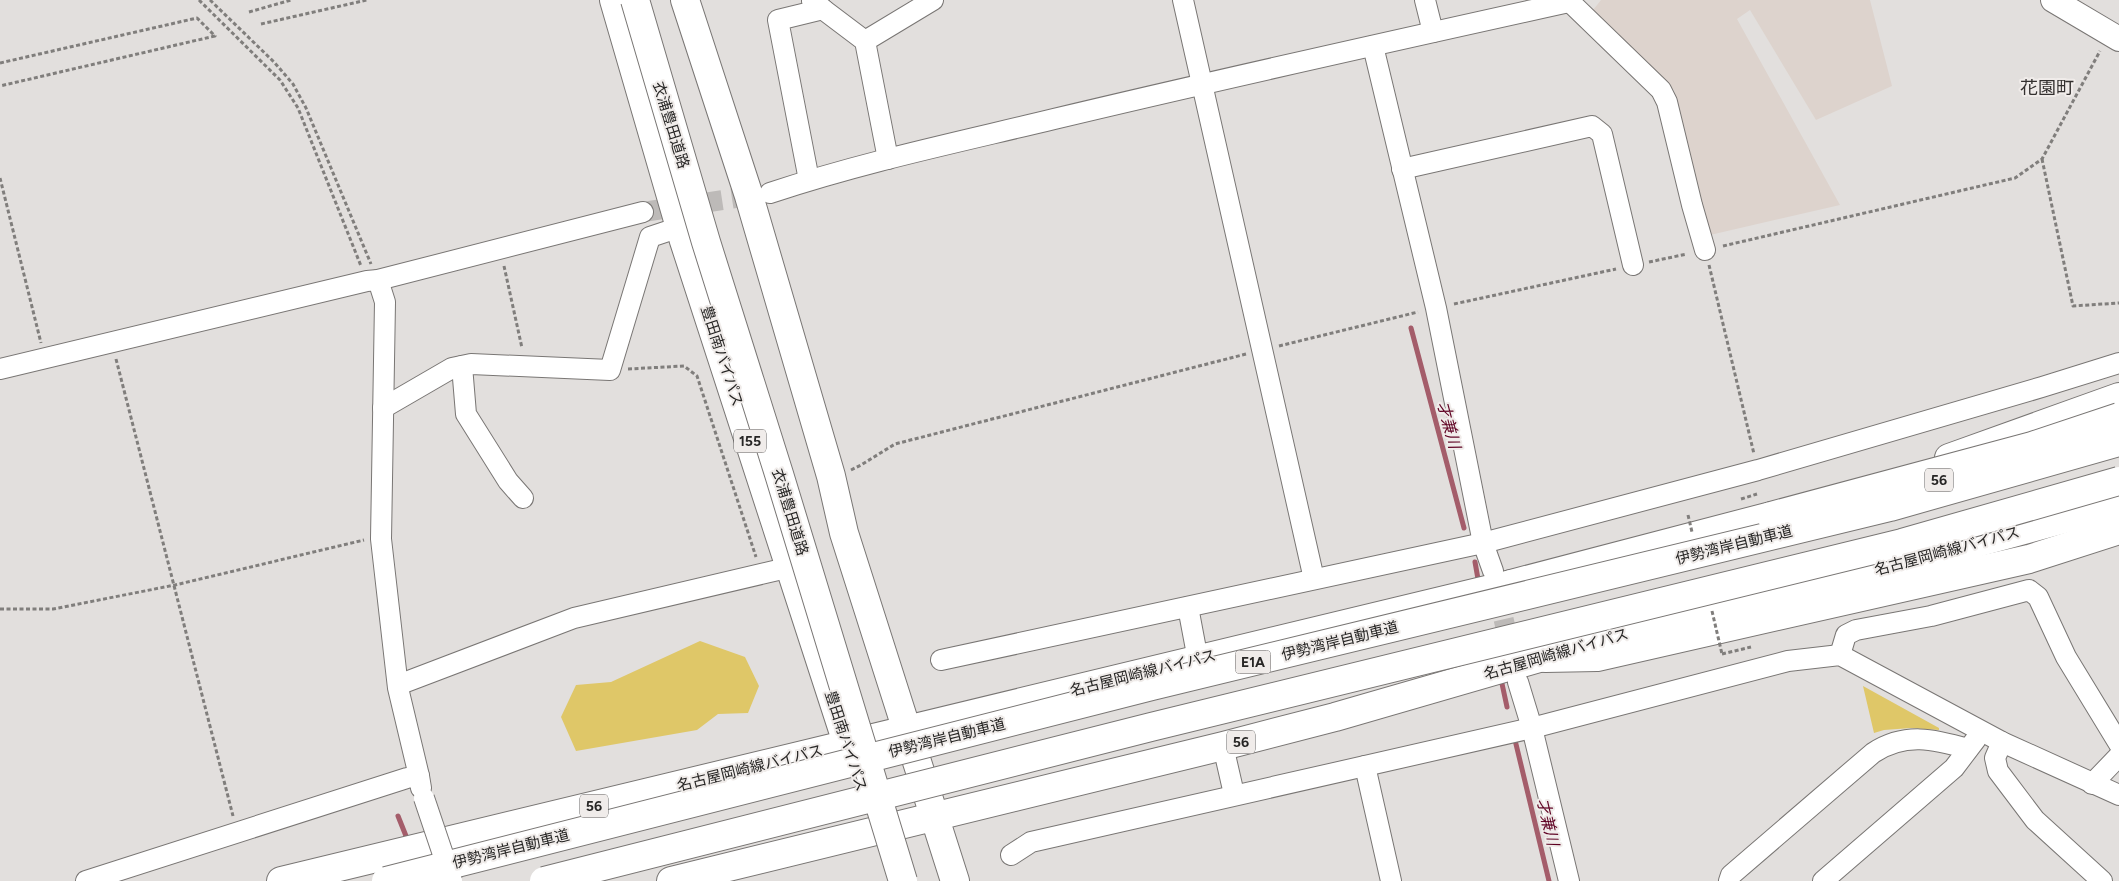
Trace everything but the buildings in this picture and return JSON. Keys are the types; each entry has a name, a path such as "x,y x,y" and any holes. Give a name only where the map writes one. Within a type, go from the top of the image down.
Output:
{"main road":[{"name":"豊田南バイパス","path":"614,0 680,227 891,881"},
{"name":"衣浦豊田道路","path":"635,0 706,242 903,881"},
{"name":"衣浦豊田道路","path":"649,0 715,240 913,881"},
{"path":"686,0 749,196 831,476 844,533 955,881"},
{"path":"1765,522 2119,397"},
{"path":"1765,522 2032,446 2119,418"},
{"name":"56","path":"1765,522 2119,430"},
{"name":"伊勢湾岸自動車道","path":"386,881 1152,686 1890,506 2119,442"},
{"path":"544,881 1141,730 1902,543 2119,481"},
{"name":"名古屋岡崎線バイパス","path":"671,881 1223,746 1545,658 1597,657 1772,608 2119,502"},
{"path":"1772,608 1947,570 2119,516"},
{"name":"名古屋岡崎線バイパス","path":"281,881 1198,660 1502,577 1765,522"},
{"path":"1772,608 2029,559 2119,530"}],"street":[{"path":"865,41 933,0"},
{"path":"1183,0 1314,579"},
{"path":"1425,0 1433,32"},
{"path":"2053,0 2114,36"},
{"path":"770,193 809,180 888,159 1202,84 1569,1 1661,90 1667,102 1705,250"},
{"path":"809,180 778,20 817,5 865,41 888,159"},
{"path":"1373,46 1436,308 1483,542 1502,577"},
{"path":"1402,169 1592,126 1602,134 1633,265"},
{"path":"0,369 372,280 643,212"},
{"path":"383,408 452,368 471,364 610,370 650,237 680,227"},
{"path":"372,280 384,302 381,539 398,685 424,798 452,881"},
{"path":"941,660 1483,542 1758,470 2042,387 2119,362"},
{"path":"462,366 466,414 508,481 523,498"},
{"path":"398,685 574,618 791,567"},
{"path":"1840,655 1846,635 1856,630 1931,616 2028,590 2038,598 2066,657 2119,744"},
{"path":"1188,607 1198,660"},
{"path":"1011,855 1031,842 1234,794 1532,728 1788,660 1840,655 2002,742 2092,784 2119,794"},
{"path":"1518,682 1532,728 1569,881"},
{"path":"1823,881 1954,768 1982,731"},
{"path":"1729,881 1731,875 1873,752 1882,747 1893,742 1919,739 1946,742 1968,749"},
{"path":"2002,742 1995,758 1998,771 2035,820 2102,881"},
{"path":"1223,746 1234,794"},
{"path":"2092,784 2119,756"},
{"path":"1365,766 1391,881"},
{"path":"86,881 407,778 419,776"}],"path":[{"path":"199,0 280,80 298,108 372,280"},
{"path":"210,0 274,62 293,84 306,108 372,280"},
{"path":"249,12 291,0"},
{"path":"262,24 349,2 366,0"},
{"path":"0,63 198,18 215,36 0,86"},
{"path":"1758,470 1705,250 2015,178 2042,159 2114,36"},
{"path":"2042,159 2073,306 2119,303"},
{"path":"0,178 44,358"},
{"path":"500,248 526,366"},
{"path":"111,342 237,832"},
{"path":"610,370 684,366 697,376 762,574"},
{"path":"0,609 53,609 175,585 370,539 381,539"}],"shaded area":[{"path":"1601,0 1870,0 1892,86 1816,120 1750,10 1737,19 1840,205 1710,235 1674,90 1586,19"},
{"path":"700,641 745,657 759,686 748,713 718,714 697,730 576,751 561,717 576,685 611,682"},
{"path":"1863,686 1939,728 1939,730 1911,728 1884,730 1874,733"}],"waterway":[{"name":"才兼川","path":"1411,328 1464,528"},
{"name":"才兼川","path":"1475,562 1478,579"},
{"name":"才兼川","path":"1501,679 1507,707"},
{"name":"才兼川","path":"1515,740 1549,881"},
{"path":"398,816 408,841"}],"tunnel":[{"path":"643,212 762,194"},
{"path":"1497,590 1511,652"}],"district":[{"name":"花園町","path":"2047,88"}]}
